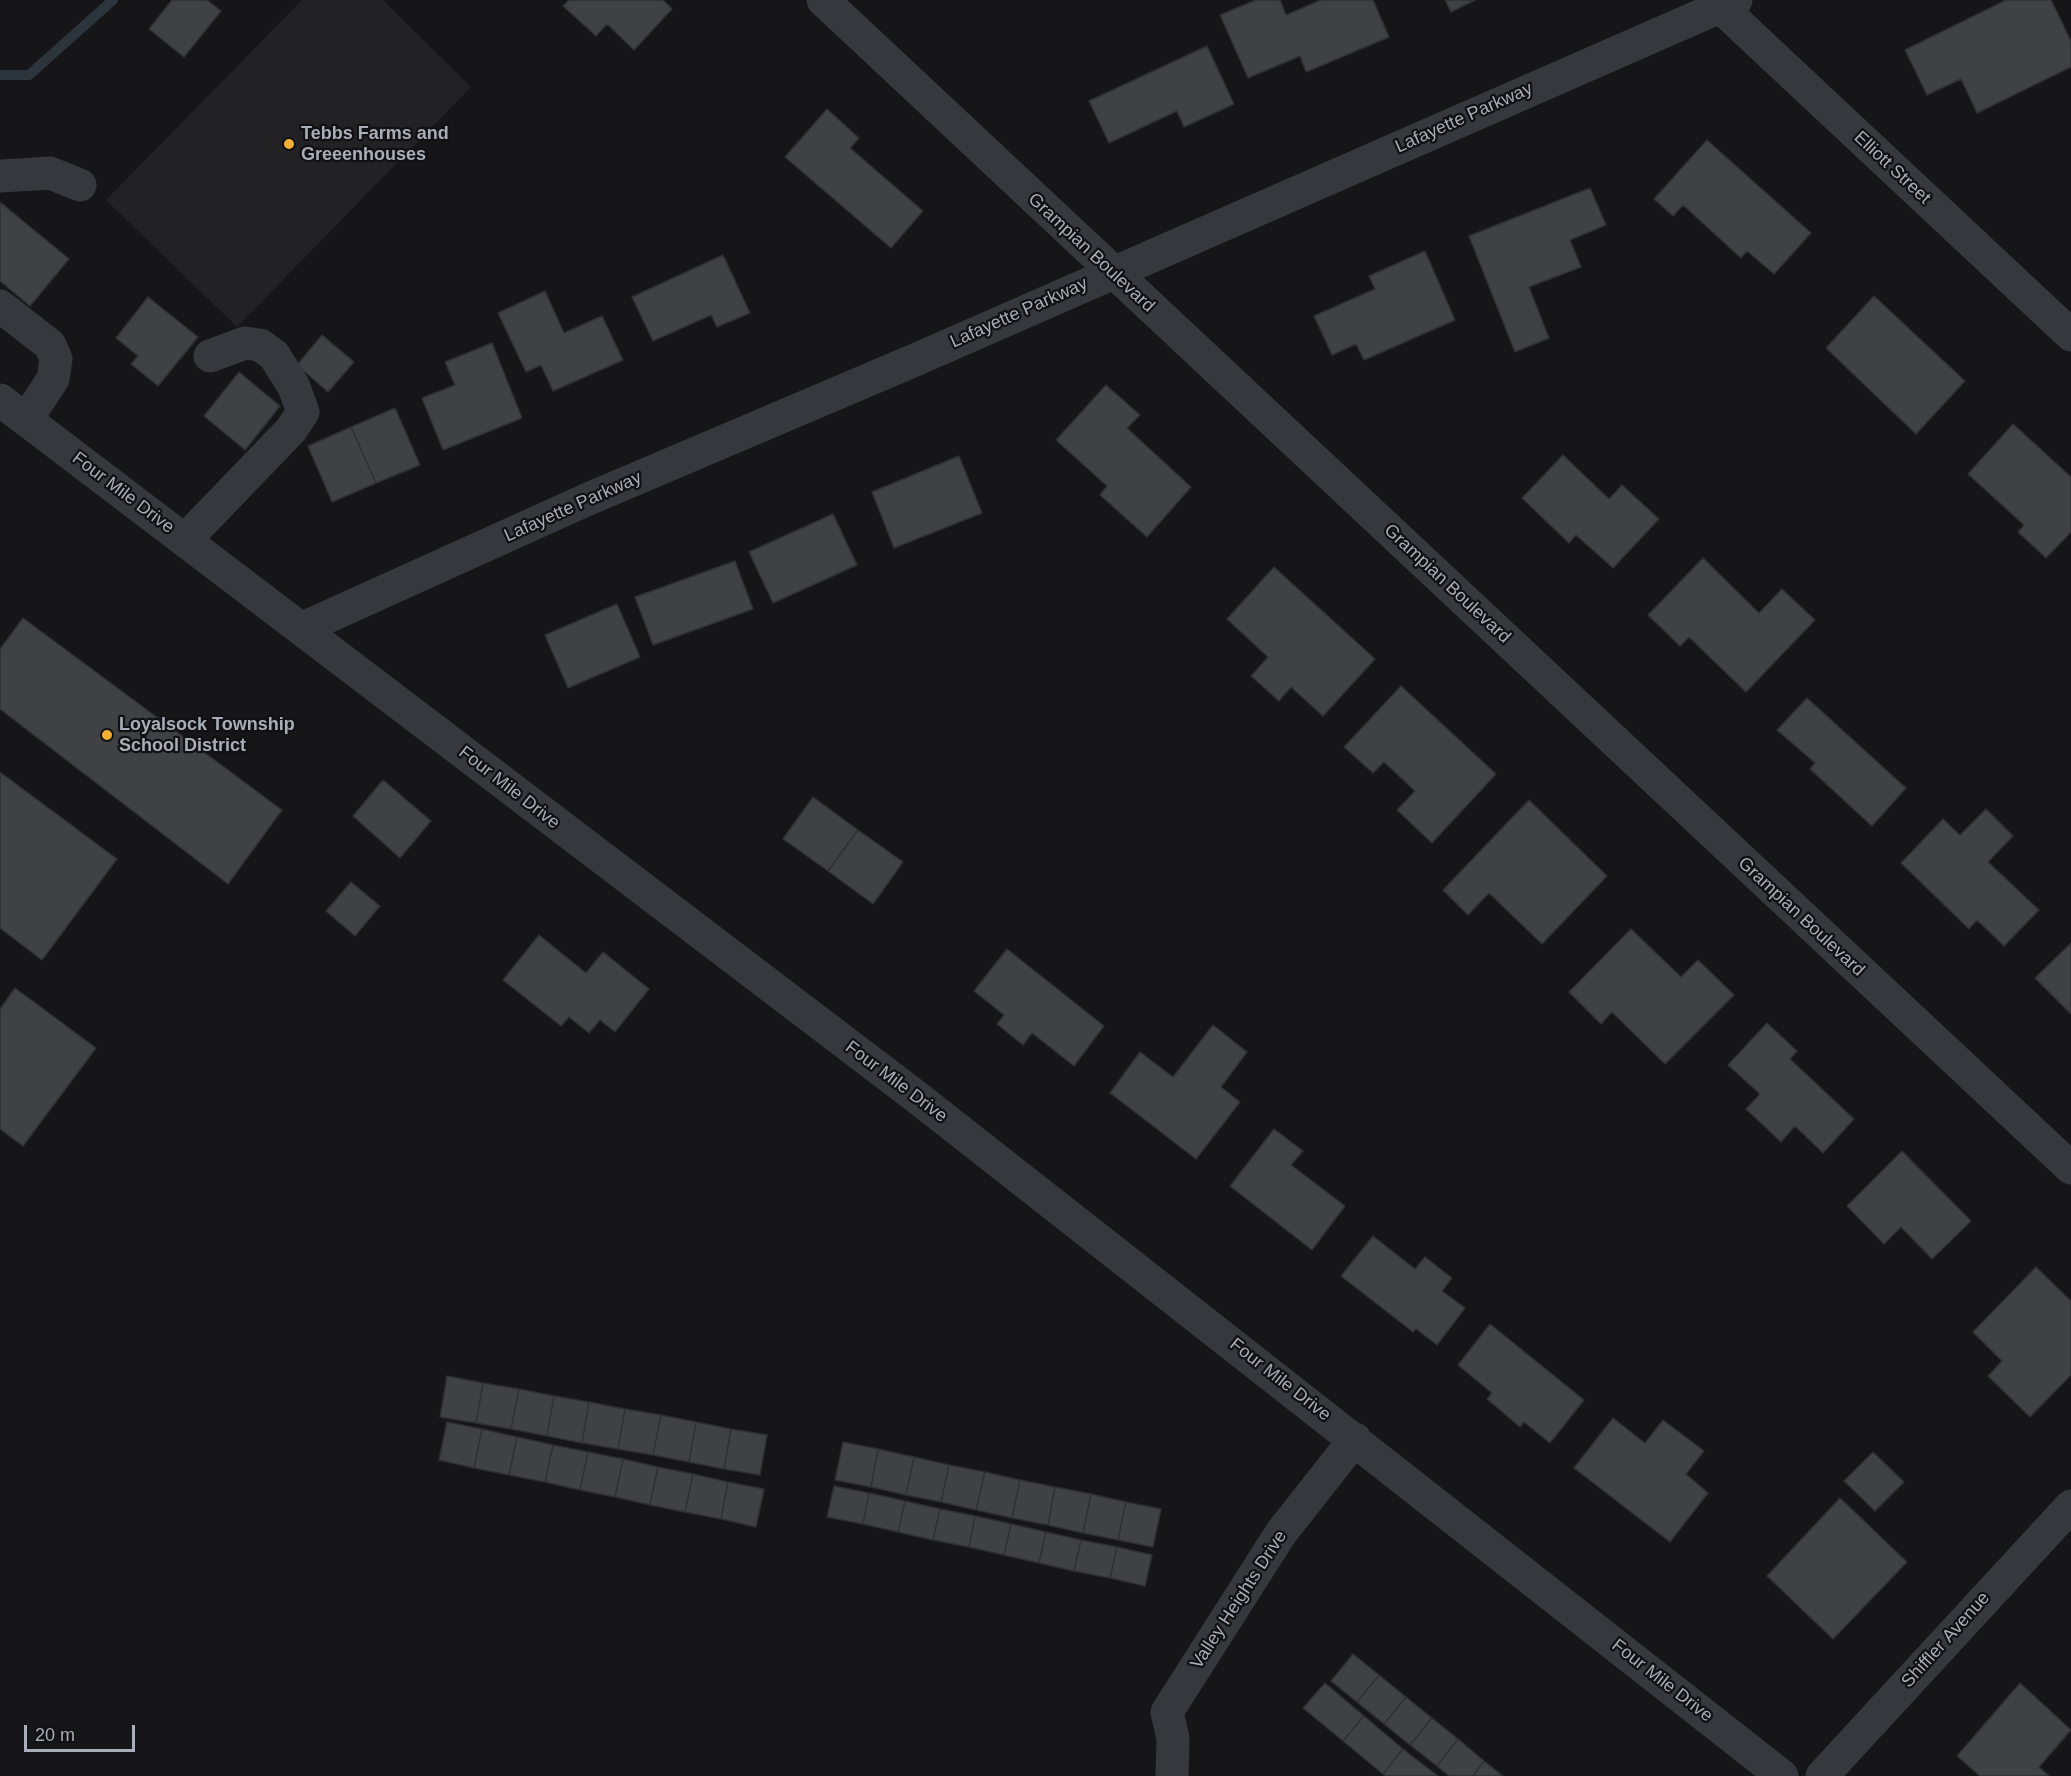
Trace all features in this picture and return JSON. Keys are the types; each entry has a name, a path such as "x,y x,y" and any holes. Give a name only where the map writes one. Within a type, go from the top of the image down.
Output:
{"street":[{"name":"Grampian Boulevard","path":"823,0 2071,1168"},
{"name":"Lafayette Parkway","path":"303,628 586,500 915,360 1723,2"},
{"name":"Elliott Street","path":"1723,2 2071,335"},
{"path":"0,176 50,172 80,185"},
{"path":"0,306 50,345 57,359 53,379 26,420"},
{"path":"185,540 291,430 303,412 294,387 274,355 260,345 245,344 210,356"},
{"name":"Four Mile Drive","path":"0,400 303,628 562,830 914,1095 1782,1776"},
{"name":"Valley Heights Drive","path":"1172,1776 1173,1738 1167,1712 1281,1533 1355,1439"},
{"name":"Shiffler Avenue","path":"1822,1776 2071,1506"}],"shaded area":[{"name":"Tebbs Farms and Greeenhouses","path":"302,0 383,0 471,87 237,327 106,200"}],"building":[{"path":"172,0 207,0 221,11 184,57 149,29"},
{"path":"569,0 663,0 672,9 634,50 607,24 596,36 563,6"},
{"path":"1256,0 1280,0 1286,15 1321,0 1373,0 1389,37 1306,72 1300,56 1248,78 1220,15"},
{"path":"1445,0 1475,0 1451,12"},
{"path":"2006,0 2051,0 2071,41 2071,67 1977,113 1961,79 1927,95 1905,50"},
{"path":"1207,46 1234,104 1184,127 1177,111 1109,143 1089,101"},
{"path":"827,109 859,138 850,148 923,211 891,248 785,157"},
{"path":"1707,140 1811,233 1774,274 1747,251 1741,258 1683,205 1673,216 1654,199"},
{"path":"1590,188 1606,225 1570,240 1581,267 1529,287 1549,338 1515,352 1469,236"},
{"path":"0,202 69,259 30,306 0,281"},
{"path":"1425,251 1455,320 1364,360 1356,344 1332,355 1314,316 1375,289 1369,276"},
{"path":"723,255 750,313 717,327 711,315 653,341 632,297"},
{"path":"545,291 564,333 602,316 623,360 553,391 541,365 526,372 498,313"},
{"path":"1874,296 1965,381 1916,434 1826,348"},
{"path":"148,297 198,337 158,386 131,364 138,356 116,338"},
{"path":"322,335 354,362 328,392 297,365"},
{"path":"492,343 522,418 443,450 422,398 455,385 445,362"},
{"path":"239,372 280,406 245,450 204,416"},
{"path":"1106,385 1140,415 1127,428 1191,487 1147,537 1100,495 1107,486 1056,440"},
{"path":"395,408 420,465 376,483 351,427"},
{"path":"2013,424 2071,477 2071,532 2046,558 2018,532 2024,525 1968,474"},
{"path":"351,427 376,483 332,502 308,446"},
{"path":"1563,455 1609,499 1622,485 1659,519 1613,568 1576,535 1569,543 1522,498"},
{"path":"959,456 982,513 894,548 872,492"},
{"path":"833,514 857,565 773,603 749,552"},
{"path":"1703,558 1759,613 1782,589 1815,620 1746,692 1689,637 1680,646 1648,615"},
{"path":"735,561 753,609 653,645 635,597"},
{"path":"1274,567 1375,659 1323,716 1291,687 1279,701 1251,676 1268,657 1227,619"},
{"path":"617,604 640,657 568,688 545,635"},
{"name":"Loyalsock Township School District","path":"23,618 282,810 228,884 0,709 0,649"},
{"path":"1401,686 1496,774 1432,843 1397,810 1415,791 1384,762 1373,773 1344,747"},
{"path":"1807,698 1906,788 1872,826 1810,769 1815,763 1777,730"},
{"path":"0,772 117,859 42,960 0,928"},
{"path":"383,780 431,821 400,858 353,816"},
{"path":"813,797 858,830 828,871 783,839"},
{"path":"1529,800 1607,876 1542,944 1489,893 1468,915 1443,890"},
{"path":"1986,809 2013,836 1988,862 2039,910 2004,946 1977,920 1969,929 1901,863 1943,819 1960,835"},
{"path":"858,830 903,862 873,904 828,871"},
{"path":"351,882 380,906 355,936 326,911"},
{"path":"1631,929 1681,977 1698,960 1734,995 1665,1064 1612,1012 1601,1024 1569,992"},
{"path":"539,935 586,973 603,952 649,989 615,1032 600,1020 589,1033 569,1017 561,1026 503,980"},
{"path":"2071,943 2071,1014 2035,978"},
{"path":"1007,949 1104,1026 1074,1066 1032,1033 1023,1045 997,1024 1004,1015 974,991"},
{"path":"15,988 96,1048 23,1146 0,1129 0,1009"},
{"path":"1767,1023 1797,1051 1790,1059 1854,1119 1823,1153 1795,1126 1781,1142 1746,1109 1760,1094 1728,1065"},
{"path":"1213,1025 1247,1052 1221,1087 1240,1102 1196,1159 1110,1093 1140,1052 1173,1077"},
{"path":"1274,1129 1303,1151 1291,1165 1345,1206 1312,1250 1230,1186"},
{"path":"1902,1151 1971,1221 1932,1259 1901,1227 1884,1244 1847,1206"},
{"path":"1373,1236 1415,1269 1425,1257 1452,1278 1442,1291 1465,1308 1437,1345 1416,1329 1413,1332 1341,1276"},
{"path":"2036,1267 2071,1301 2071,1375 2030,1417 1988,1376 2002,1361 1973,1332"},
{"path":"1490,1324 1584,1400 1550,1443 1524,1422 1520,1427 1487,1399 1492,1393 1458,1365"},
{"path":"447,1376 483,1383 476,1423 440,1417"},
{"path":"483,1383 519,1389 511,1429 476,1423"},
{"path":"519,1389 554,1396 547,1436 511,1429"},
{"path":"554,1396 589,1402 582,1443 547,1436"},
{"path":"589,1402 625,1409 618,1449 582,1443"},
{"path":"625,1409 661,1415 653,1455 618,1449"},
{"path":"661,1415 696,1422 689,1462 653,1455"},
{"path":"1613,1418 1645,1443 1663,1420 1704,1451 1686,1474 1708,1493 1670,1542 1574,1468"},
{"path":"447,1422 482,1429 474,1468 439,1460"},
{"path":"696,1422 731,1429 724,1469 689,1462"},
{"path":"482,1429 517,1437 509,1475 474,1468"},
{"path":"731,1429 767,1435 760,1475 724,1469"},
{"path":"517,1437 553,1445 545,1482 509,1475"},
{"path":"843,1442 878,1449 871,1487 835,1480"},
{"path":"553,1445 588,1452 580,1490 545,1482"},
{"path":"878,1449 914,1457 906,1495 871,1487"},
{"path":"588,1452 623,1459 615,1497 580,1490"},
{"path":"1873,1452 1904,1482 1875,1511 1844,1481"},
{"path":"914,1457 949,1465 941,1502 906,1495"},
{"path":"623,1459 658,1467 650,1505 615,1497"},
{"path":"949,1465 985,1472 976,1510 941,1502"},
{"path":"658,1467 693,1474 685,1512 650,1505"},
{"path":"985,1472 1020,1480 1012,1518 976,1510"},
{"path":"693,1474 728,1482 721,1519 685,1512"},
{"path":"1020,1480 1055,1487 1048,1525 1012,1518"},
{"path":"728,1482 764,1489 756,1527 721,1519"},
{"path":"834,1486 869,1493 863,1524 827,1517"},
{"path":"1055,1487 1091,1494 1083,1533 1048,1525"},
{"path":"869,1493 905,1501 898,1532 863,1524"},
{"path":"1091,1494 1126,1502 1118,1540 1083,1533"},
{"path":"1840,1498 1907,1562 1833,1639 1767,1576"},
{"path":"905,1501 940,1509 933,1540 898,1532"},
{"path":"1126,1502 1161,1509 1153,1547 1118,1540"},
{"path":"940,1509 975,1516 969,1547 933,1540"},
{"path":"975,1516 1011,1524 1004,1555 969,1547"},
{"path":"1011,1524 1046,1532 1039,1563 1004,1555"},
{"path":"1046,1532 1081,1540 1074,1571 1039,1563"},
{"path":"1081,1540 1117,1547 1110,1578 1074,1571"},
{"path":"1117,1547 1152,1555 1145,1586 1110,1578"},
{"path":"1353,1654 1379,1675 1357,1702 1331,1681"},
{"path":"1379,1675 1406,1697 1384,1724 1357,1702"},
{"path":"1325,1683 1364,1716 1343,1741 1303,1708"},
{"path":"2020,1683 2071,1730 2039,1767 2049,1776 1980,1776 1957,1756"},
{"path":"1406,1697 1432,1718 1410,1745 1384,1724"},
{"path":"1364,1716 1403,1749 1383,1774 1343,1741"},
{"path":"1432,1718 1458,1739 1437,1766 1410,1745"},
{"path":"1458,1739 1484,1761 1473,1776 1449,1776 1437,1766"},
{"path":"1403,1749 1438,1776 1386,1776 1383,1774"},
{"path":"1484,1761 1503,1776 1473,1776"}],"waterway":[{"path":"0,75 29,75 113,0"}],"place":[{"name":"Tebbs Farms and Greeenhouses","path":"289,144"},
{"name":"Loyalsock Township School District","path":"107,735"}]}
